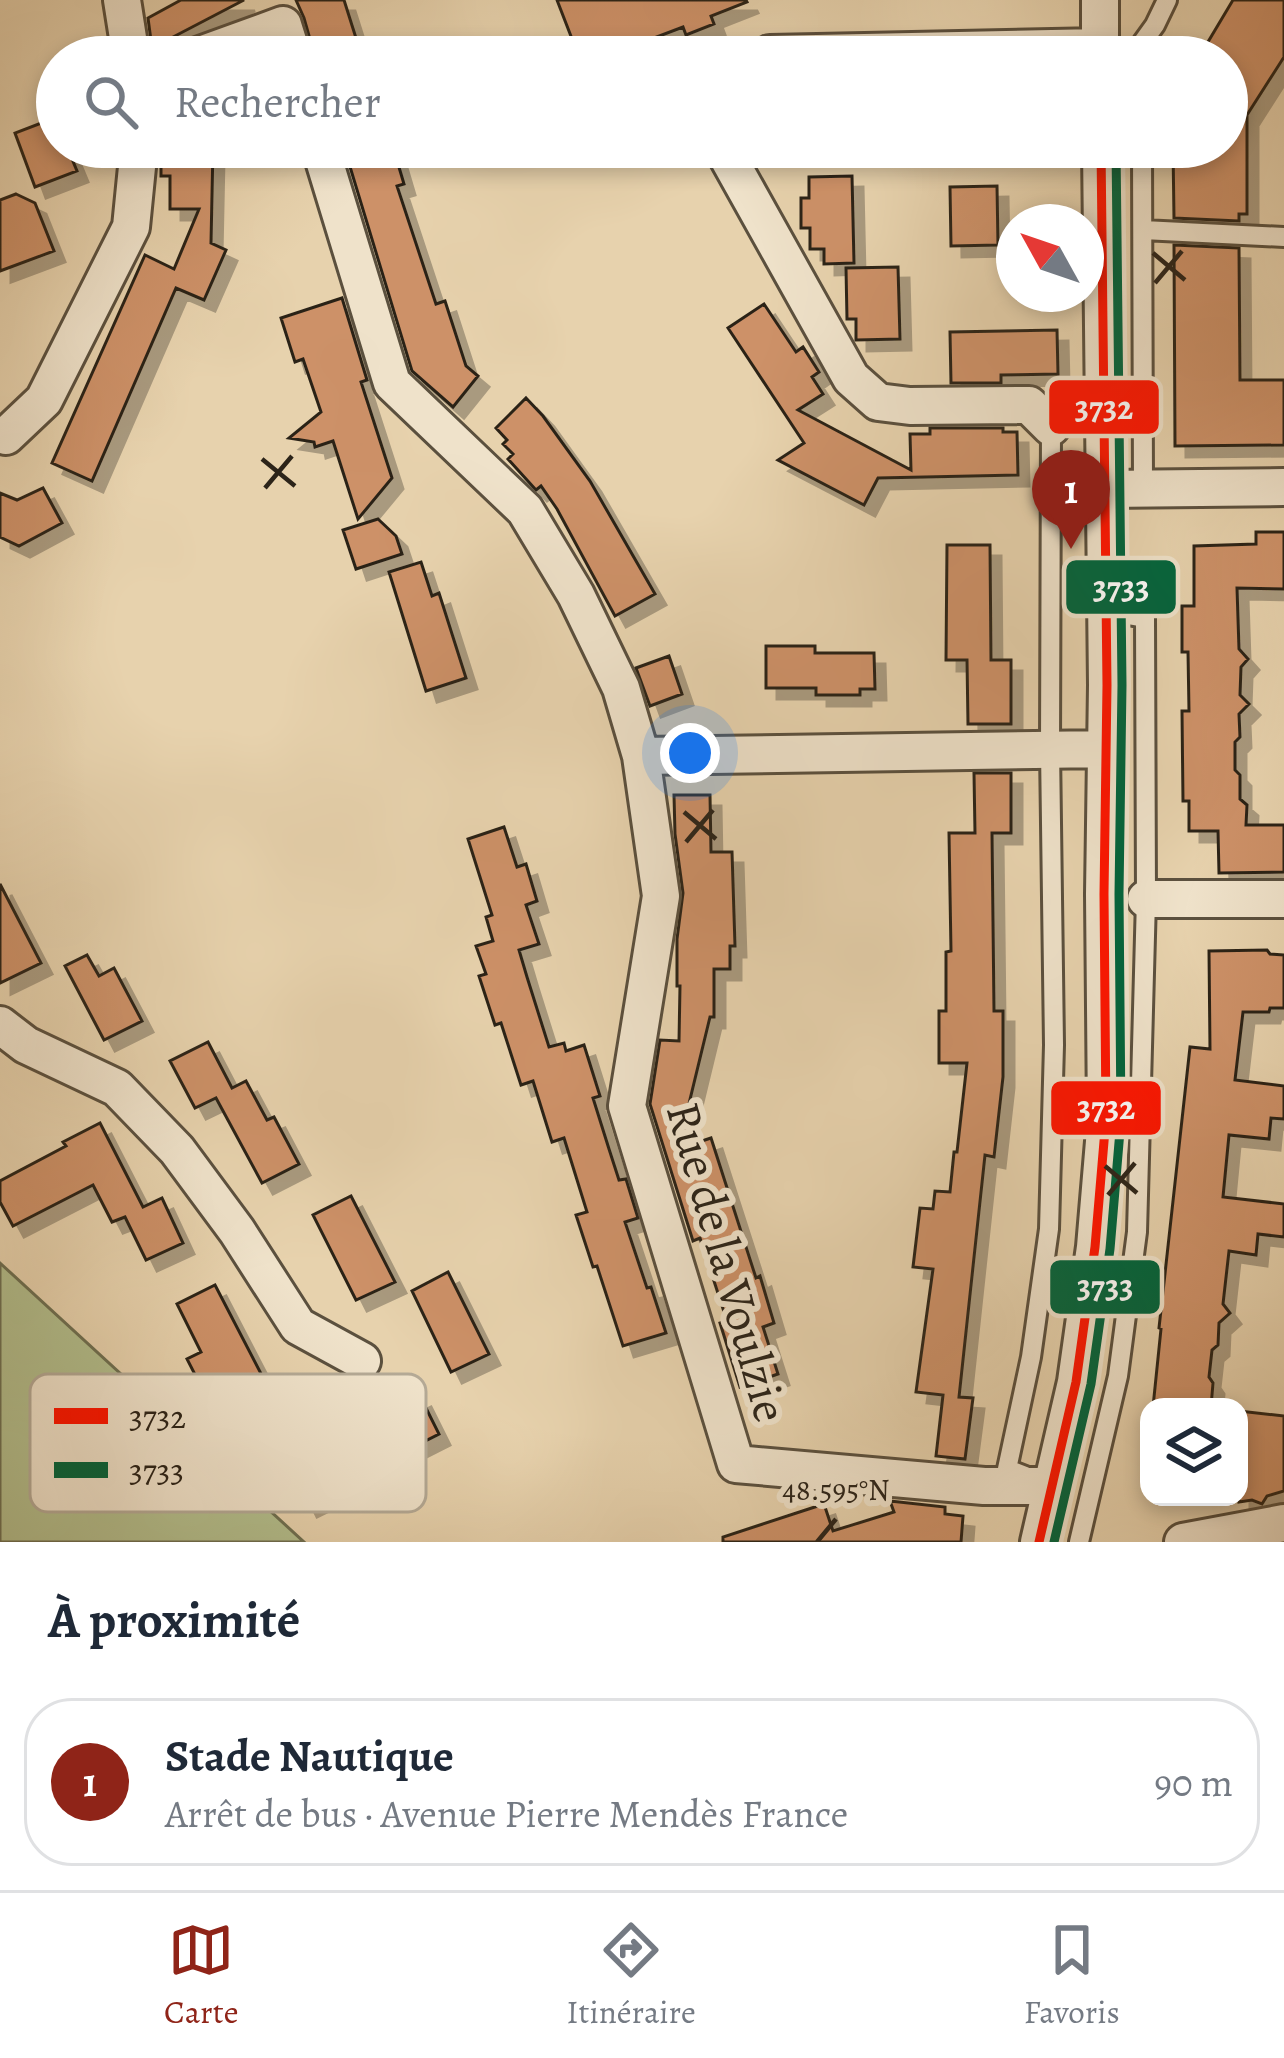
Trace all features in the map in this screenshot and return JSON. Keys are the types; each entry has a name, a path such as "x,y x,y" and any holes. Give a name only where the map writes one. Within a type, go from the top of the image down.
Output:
{"street":[{"path":"122,0 127,36"},
{"path":"1100,0 1116,36"},
{"path":"253,36 283,25 286,36"},
{"path":"6,436 44,400 131,226 137,168"},
{"name":"Rue de la Voulzie","path":"326,168 392,383 525,510 576,595 621,688 641,756 661,896 627,1106 736,1464 984,1486 1052,1486"},
{"path":"734,168 851,378 878,402 1029,405 1051,427"},
{"path":"1039,1542 1076,1382 1095,1247 1106,1118 1101,168"},
{"path":"1105,488 1284,487"},
{"path":"641,756 1107,749"},
{"path":"1146,898 1284,899"},
{"path":"0,1025 26,1046 117,1088 176,1150 237,1231 298,1326 362,1360"},
{"path":"1183,1542 1284,1522"}],"lane":[{"path":"1142,36 1155,25 1167,0"},
{"path":"1142,168 1143,488"},
{"path":"1143,230 1284,236"},
{"path":"1051,427 1054,1045 1049,1229 1007,1469 1052,1486"},
{"path":"1079,1542 1118,1376 1137,1232 1146,898 1145,618 1104,610"}],"green space":[{"path":"0,1263 121,1374 30,1374 30,1512 271,1512 304,1542 0,1542"}],"building":[{"path":"181,0 244,0 175,36 150,36 148,18"},
{"path":"296,0 344,0 355,36 309,36"},
{"path":"557,0 747,2 711,16 714,24 686,35 683,27 659,36 571,36"},
{"path":"1233,0 1284,0 1284,57 1248,113 1248,36 1212,36"},
{"path":"36,125 36,168 77,171 35,187 15,133"},
{"path":"161,168 213,168 211,243 226,250 204,300 176,288 92,481 52,463 145,255 174,269 199,209 170,209 170,176 161,176"},
{"path":"350,168 399,168 404,184 397,186 436,304 445,301 466,366 478,376 453,407 412,371"},
{"path":"1173,168 1247,168 1247,214 1239,214 1239,221 1174,218"},
{"path":"852,176 854,263 824,264 824,249 810,249 810,228 801,228 801,198 809,198 809,177"},
{"path":"997,186 996,245 951,246 950,187"},
{"path":"16,194 35,203 54,251 0,271 0,200"},
{"path":"1174,245 1239,248 1240,380 1284,380 1284,445 1175,446"},
{"path":"898,267 900,339 856,340 856,319 847,319 846,268"},
{"path":"342,298 367,380 361,382 392,478 358,519 333,441 315,447 314,442 289,438 321,412 303,359 295,362 281,318"},
{"path":"764,304 796,352 803,347 819,372 812,377 823,394 798,410 911,470 910,434 930,434 930,428 1017,432 1018,475 878,478 864,505 778,460 804,443 728,328"},
{"path":"1057,330 1058,374 1001,375 1001,383 951,383 950,332"},
{"path":"526,398 590,481 655,594 615,616 557,509 541,486 536,490 508,459 513,454 496,428"},
{"path":"43,488 62,523 19,546 0,537 0,493 17,500"},
{"path":"378,519 396,536 402,554 356,569 343,530"},
{"path":"1256,532 1284,532 1284,589 1237,588 1239,649 1248,659 1241,667 1240,695 1249,704 1239,714 1235,770 1240,775 1240,799 1247,805 1246,825 1284,825 1284,872 1219,873 1218,831 1189,831 1189,801 1183,801 1182,711 1189,711 1182,606 1194,606 1194,546 1256,544"},
{"path":"947,545 990,545 991,660 1011,660 1011,724 968,724 967,660 946,660"},
{"path":"421,562 432,596 439,593 466,678 426,691 389,572"},
{"path":"766,646 815,646 815,653 874,653 875,689 860,689 860,695 816,695 816,688 766,688"},
{"path":"669,656 682,694 650,706 636,668"},
{"path":"974,773 1011,773 1011,833 992,833 994,1011 1003,1011 1003,1077 994,1157 985,1155 959,1397 973,1398 965,1459 936,1456 943,1395 916,1392 933,1269 913,1267 920,1208 933,1209 935,1191 950,1192 957,1152 967,1063 939,1063 939,1011 946,1011 946,952 951,951 949,833 975,833"},
{"path":"674,795 710,795 711,852 732,852 735,946 730,946 730,969 714,969 714,1017 710,1017 678,1149 711,1138 774,1323 763,1327 778,1374 740,1387 720,1323 727,1321 700,1238 693,1241 650,1104 660,1040 679,1041 677,939 683,893"},
{"path":"504,827 517,867 526,864 537,901 526,905 539,944 519,950 549,1047 564,1043 566,1051 584,1045 600,1096 593,1098 619,1180 626,1179 638,1218 625,1222 666,1333 623,1346 576,1215 587,1212 564,1138 552,1142 533,1081 521,1085 501,1023 495,1025 479,976 486,974 476,946 493,941 486,917 492,915 468,839"},
{"path":"0,884 41,963 0,983"},
{"path":"1267,950 1284,955 1284,1008 1243,1012 1235,1080 1284,1086 1284,1119 1271,1118 1269,1139 1229,1135 1223,1197 1284,1204 1284,1237 1258,1234 1256,1255 1229,1251 1223,1304 1230,1313 1219,1323 1218,1345 1212,1350 1212,1398 1154,1398 1190,1047 1210,1049 1209,951"},
{"path":"87,955 99,976 114,968 142,1021 104,1040 65,966"},
{"path":"208,1042 232,1088 246,1081 267,1120 274,1117 299,1164 262,1183 216,1098 195,1108 170,1061"},
{"path":"100,1123 143,1207 162,1198 183,1243 146,1260 125,1217 112,1222 93,1185 13,1226 0,1202 0,1181"},
{"path":"351,1196 395,1282 356,1300 313,1215"},
{"path":"448,1272 489,1354 451,1372 412,1291"},
{"path":"215,1285 261,1374 195,1374 187,1359 201,1352 177,1304"},
{"path":"426,1408 439,1434 426,1441"},
{"path":"1248,1412 1284,1416 1284,1491 1267,1496 1262,1504 1248,1501"},
{"path":"890,1501 945,1507 945,1514 963,1516 961,1542 723,1542 723,1537 824,1504 833,1531 894,1512"}],"transit line":[{"name":"3732","path":"1039,1542 1076,1382 1095,1247 1106,1118 1101,168"},
{"name":"3733","path":"1054,1542 1091,1384 1110,1249 1121,1119 1116,168"}],"place":[{"name":"Stade Nautique","path":"1071,549"}]}
